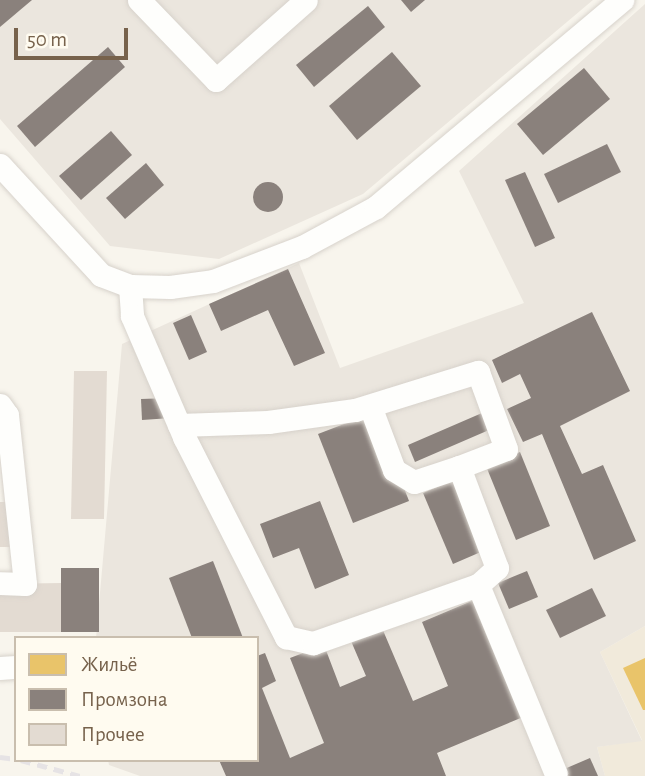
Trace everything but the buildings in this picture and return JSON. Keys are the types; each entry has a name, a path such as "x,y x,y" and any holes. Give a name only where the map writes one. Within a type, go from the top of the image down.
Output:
{"street":[{"path":"139,0 216,80 306,0"},
{"path":"0,165 102,275 130,286 170,287 223,278 302,247 376,206 622,0"},
{"path":"130,286 132,316 179,425 286,637 313,643 478,584 497,568 459,467"},
{"path":"179,425 268,422 370,406 478,372 506,449 414,482 394,470 370,406"},
{"path":"0,405 7,415 25,584 0,583"},
{"path":"478,584 556,774"}],"shaded area":[{"path":"0,0 593,0 363,194 219,259 110,246 0,119"},
{"path":"645,4 645,626 600,652 642,741 597,747 605,776 140,776 109,765 108,762 259,762 259,636 96,636 122,344 299,263 340,368 524,303 459,171"},
{"path":"645,626 645,776 605,776 597,747 642,740 600,652"}],"railway":[{"path":"0,757 14,759"},
{"path":"28,762 80,776"}]}
